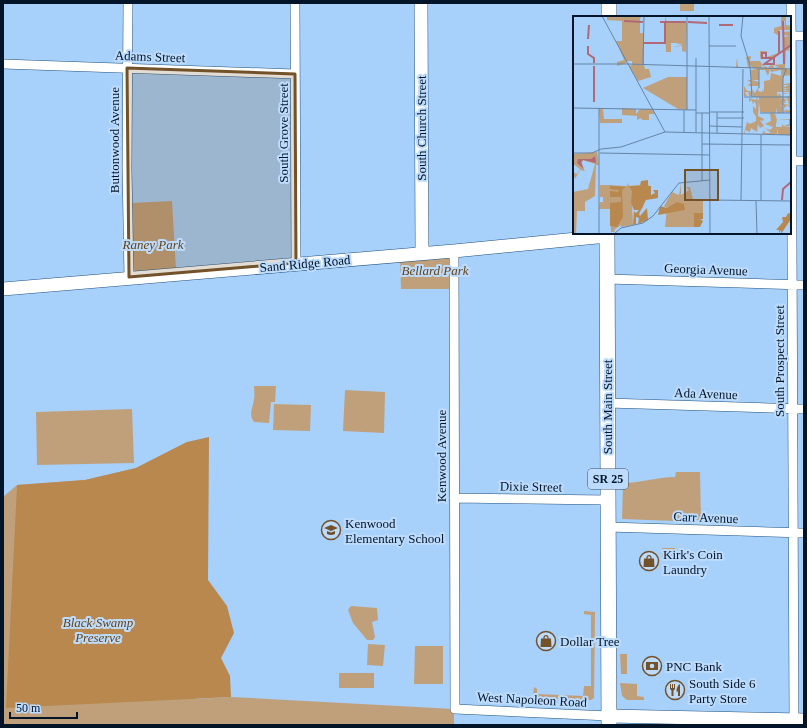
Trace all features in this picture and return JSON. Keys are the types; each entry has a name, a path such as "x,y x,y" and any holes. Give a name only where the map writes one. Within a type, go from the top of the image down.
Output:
{"main road":[{"path":"609,3 609,16"},
{"name":"South Main Street","path":"607,234 609,721"}],"street":[{"name":"Buttonwood Avenue","path":"128,3 127,68 129,277"},
{"name":"South Grove Street","path":"296,3 296,263"},
{"name":"South Church Street","path":"422,3 422,253"},
{"name":"South Prospect Street","path":"791,3 791,16"},
{"path":"791,36 804,36"},
{"name":"Adams Street","path":"3,64 295,74"},
{"name":"South Prospect Street","path":"791,161 792,533 799,720"},
{"path":"791,161 804,161"},
{"name":"Sand Ridge Road","path":"3,289 129,277 454,251 607,234"},
{"name":"Kenwood Avenue","path":"454,251 455,709"},
{"name":"Georgia Avenue","path":"607,279 804,285"},
{"name":"Ada Avenue","path":"607,403 804,409"},
{"name":"Dixie Street","path":"454,498 608,500"},
{"name":"Carr Avenue","path":"608,527 804,533"},
{"name":"West Napoleon Road","path":"455,709 609,721"},
{"path":"609,721 799,720"}],"highlighted area":[{"path":"127,68 295,74 296,263 129,277"}],"green space":[{"path":"680,3 694,3 694,11 680,11"},
{"name":"Raney Park","path":"172,201 176,269 135,271 133,268 131,203"},
{"name":"Bellard Park","path":"454,251 454,289 401,289 400,255"},
{"path":"254,386 276,386 275,402 271,402 269,423 254,422 252,419 251,414"},
{"path":"345,390 385,392 384,433 343,431"},
{"path":"274,404 311,405 310,431 273,430"},
{"path":"132,409 134,463 37,465 36,412"},
{"name":"Black Swamp Preserve","path":"209,437 208,580 227,606 234,633 221,658 230,676 231,697 6,708 17,485 85,480 136,468 187,442"},
{"name":"Black Swamp Preserve","path":"187,442 196,699 231,697 454,709 454,725 3,725 3,497 17,485 85,480 136,468"},
{"path":"676,472 700,472 701,522 622,519 623,483 675,477"},
{"path":"662,548 675,548 675,560 662,559"},
{"path":"351,606 377,608 378,620 372,622 375,637 373,640 367,640 353,623 348,610"},
{"path":"584,611 595,612 594,698 591,700 535,698 533,695 534,687 537,689 537,694 583,696 584,686 591,686 591,615 584,614"},
{"path":"368,644 385,645 383,666 367,665"},
{"path":"415,646 443,646 443,684 414,684"},
{"path":"620,654 627,654 627,674 621,674"},
{"path":"339,673 374,673 374,688 339,688"},
{"path":"620,683 637,684 637,696 644,697 644,700 627,700 622,696"}],"place":[{"name":"Kenwood Elementary School","path":"331,530"},
{"name":"Kirk's Coin Laundry","path":"649,561"},
{"name":"Dollar Tree","path":"546,641"},
{"name":"PNC Bank","path":"652,666"},
{"name":"South Side 6 Party Store","path":"675,690"}]}
